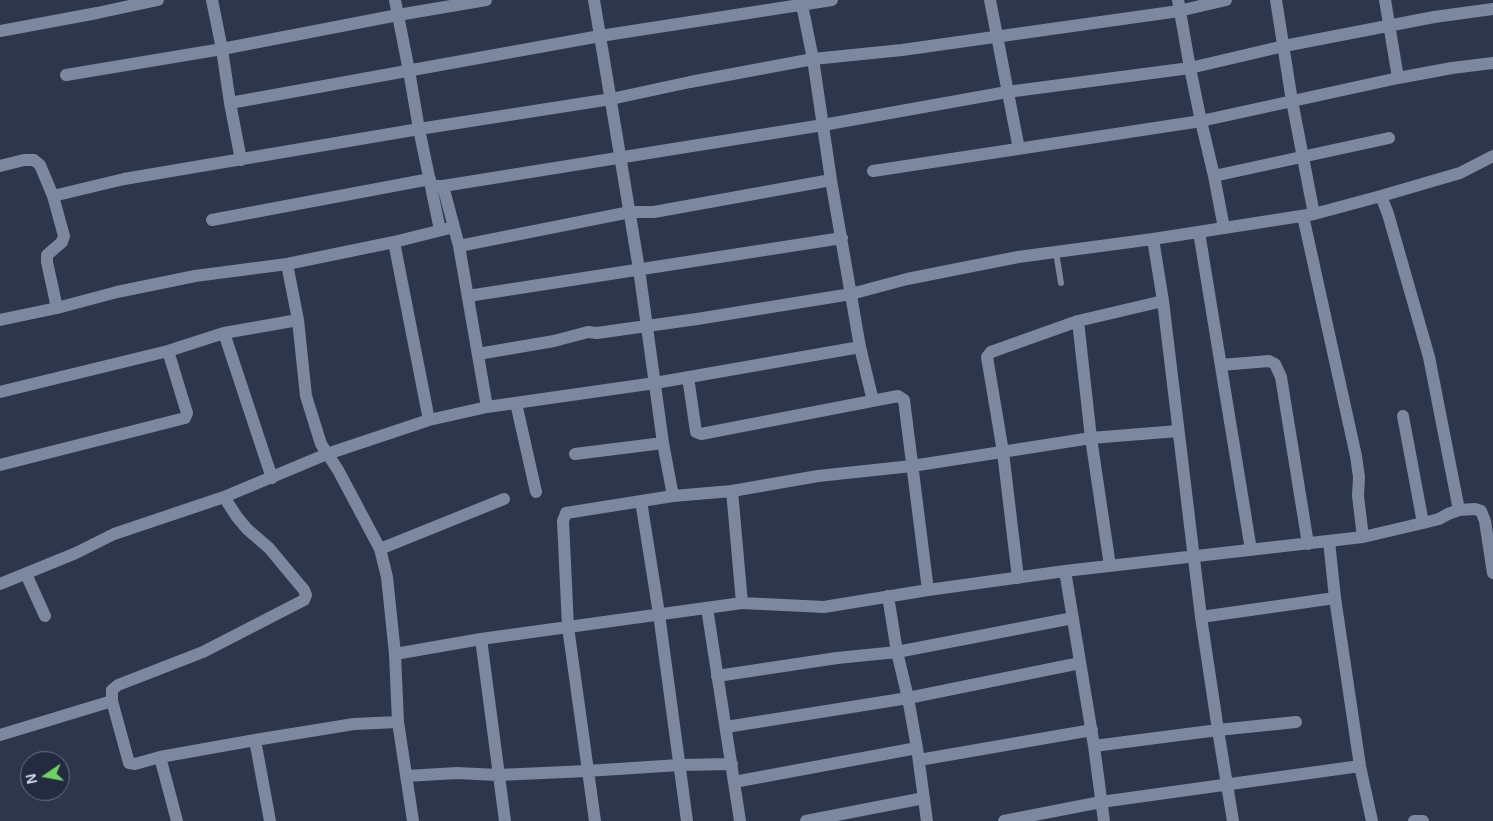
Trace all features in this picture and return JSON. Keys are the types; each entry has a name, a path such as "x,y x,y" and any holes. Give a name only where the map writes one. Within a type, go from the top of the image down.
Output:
{"street":[{"path":"0,31 158,0"},
{"path":"212,0 241,160"},
{"path":"395,0 419,129 435,183 454,227 459,246 487,408"},
{"path":"66,75 222,49 398,14 486,0"},
{"path":"594,0 630,212 663,443 673,496"},
{"path":"230,103 600,36 802,2 832,0"},
{"path":"990,0 1019,150"},
{"path":"53,196 124,179 610,99 690,82 813,60 902,50 1178,5 1226,0"},
{"path":"1276,0 1302,157 1309,215 1356,456 1363,537"},
{"path":"1385,0 1398,78"},
{"path":"802,2 860,347 873,401"},
{"path":"1178,5 1224,228"},
{"path":"212,220 435,183 621,157 823,125 1007,92 1190,68 1284,46 1442,16 1493,9"},
{"path":"873,171 1201,121 1398,78 1493,63"},
{"path":"1214,176 1389,138"},
{"path":"478,354 554,341 588,332 597,333 646,327 851,294 907,279 1018,257 1309,215 1460,173 1493,156"},
{"path":"0,166 24,160 34,160 40,165 53,196 64,236 62,242 48,255 47,262 57,308"},
{"path":"459,246 630,212 654,212 831,180"},
{"path":"435,183 440,230"},
{"path":"1380,196 1388,214 1429,357 1459,510"},
{"path":"0,320 57,308 117,292 195,276 287,264 394,242 454,227"},
{"path":"1199,232 1251,550"},
{"path":"468,296 503,289 580,279 842,238"},
{"path":"1153,239 1163,301 1201,617 1233,821"},
{"path":"394,242 429,420"},
{"path":"287,264 298,320 306,396 321,444 338,470 380,549 388,578 398,722 413,821"},
{"path":"1018,578 1003,452 987,356 991,352 1078,321 1163,301"},
{"path":"0,392 168,351 224,333 298,320"},
{"path":"1078,321 1091,438 1110,566"},
{"path":"224,333 272,478"},
{"path":"0,584 26,574 40,566 76,554 114,534 224,497 327,454 429,420 516,403 655,383 860,347"},
{"path":"0,465 185,418 187,413 168,351"},
{"path":"1221,365 1269,361 1275,364 1280,377 1308,544"},
{"path":"688,377 696,432 701,434 898,396 904,400 928,590"},
{"path":"516,403 536,492"},
{"path":"1403,416 1423,523"},
{"path":"595,821 568,626 563,521 566,513 673,496 732,491 818,476 912,466 1091,438 1178,431"},
{"path":"574,454 663,443"},
{"path":"732,491 742,603"},
{"path":"224,497 236,517 269,548 304,590 306,595 304,600 203,652 118,685 112,690 112,701 129,763 135,764 160,757 354,724 398,722"},
{"path":"380,549 504,499"},
{"path":"641,501 659,614 687,821"},
{"path":"394,654 568,626 742,603 824,607 1065,571 1363,537 1439,519 1459,510 1475,509 1481,511 1486,521 1493,573"},
{"path":"1329,541 1335,598 1360,766 1372,821"},
{"path":"1065,571 1092,730 1104,821"},
{"path":"26,574 45,616"},
{"path":"888,596 897,652 918,754 927,821"},
{"path":"1201,617 1335,598"},
{"path":"706,608 740,821"},
{"path":"717,676 810,661 897,652 1072,618"},
{"path":"481,639 505,821"},
{"path":"726,727 908,698 1080,664"},
{"path":"0,735 112,701"},
{"path":"1094,746 1296,722"},
{"path":"734,782 1092,730"},
{"path":"255,740 270,821"},
{"path":"160,757 177,821"},
{"path":"406,776 457,773 498,775 732,764"},
{"path":"1004,821 1101,802 1360,766"},
{"path":"806,821 924,798"},
{"path":"1414,821 1423,821"}],"lane":[{"path":"1056,252 1061,283"}]}
